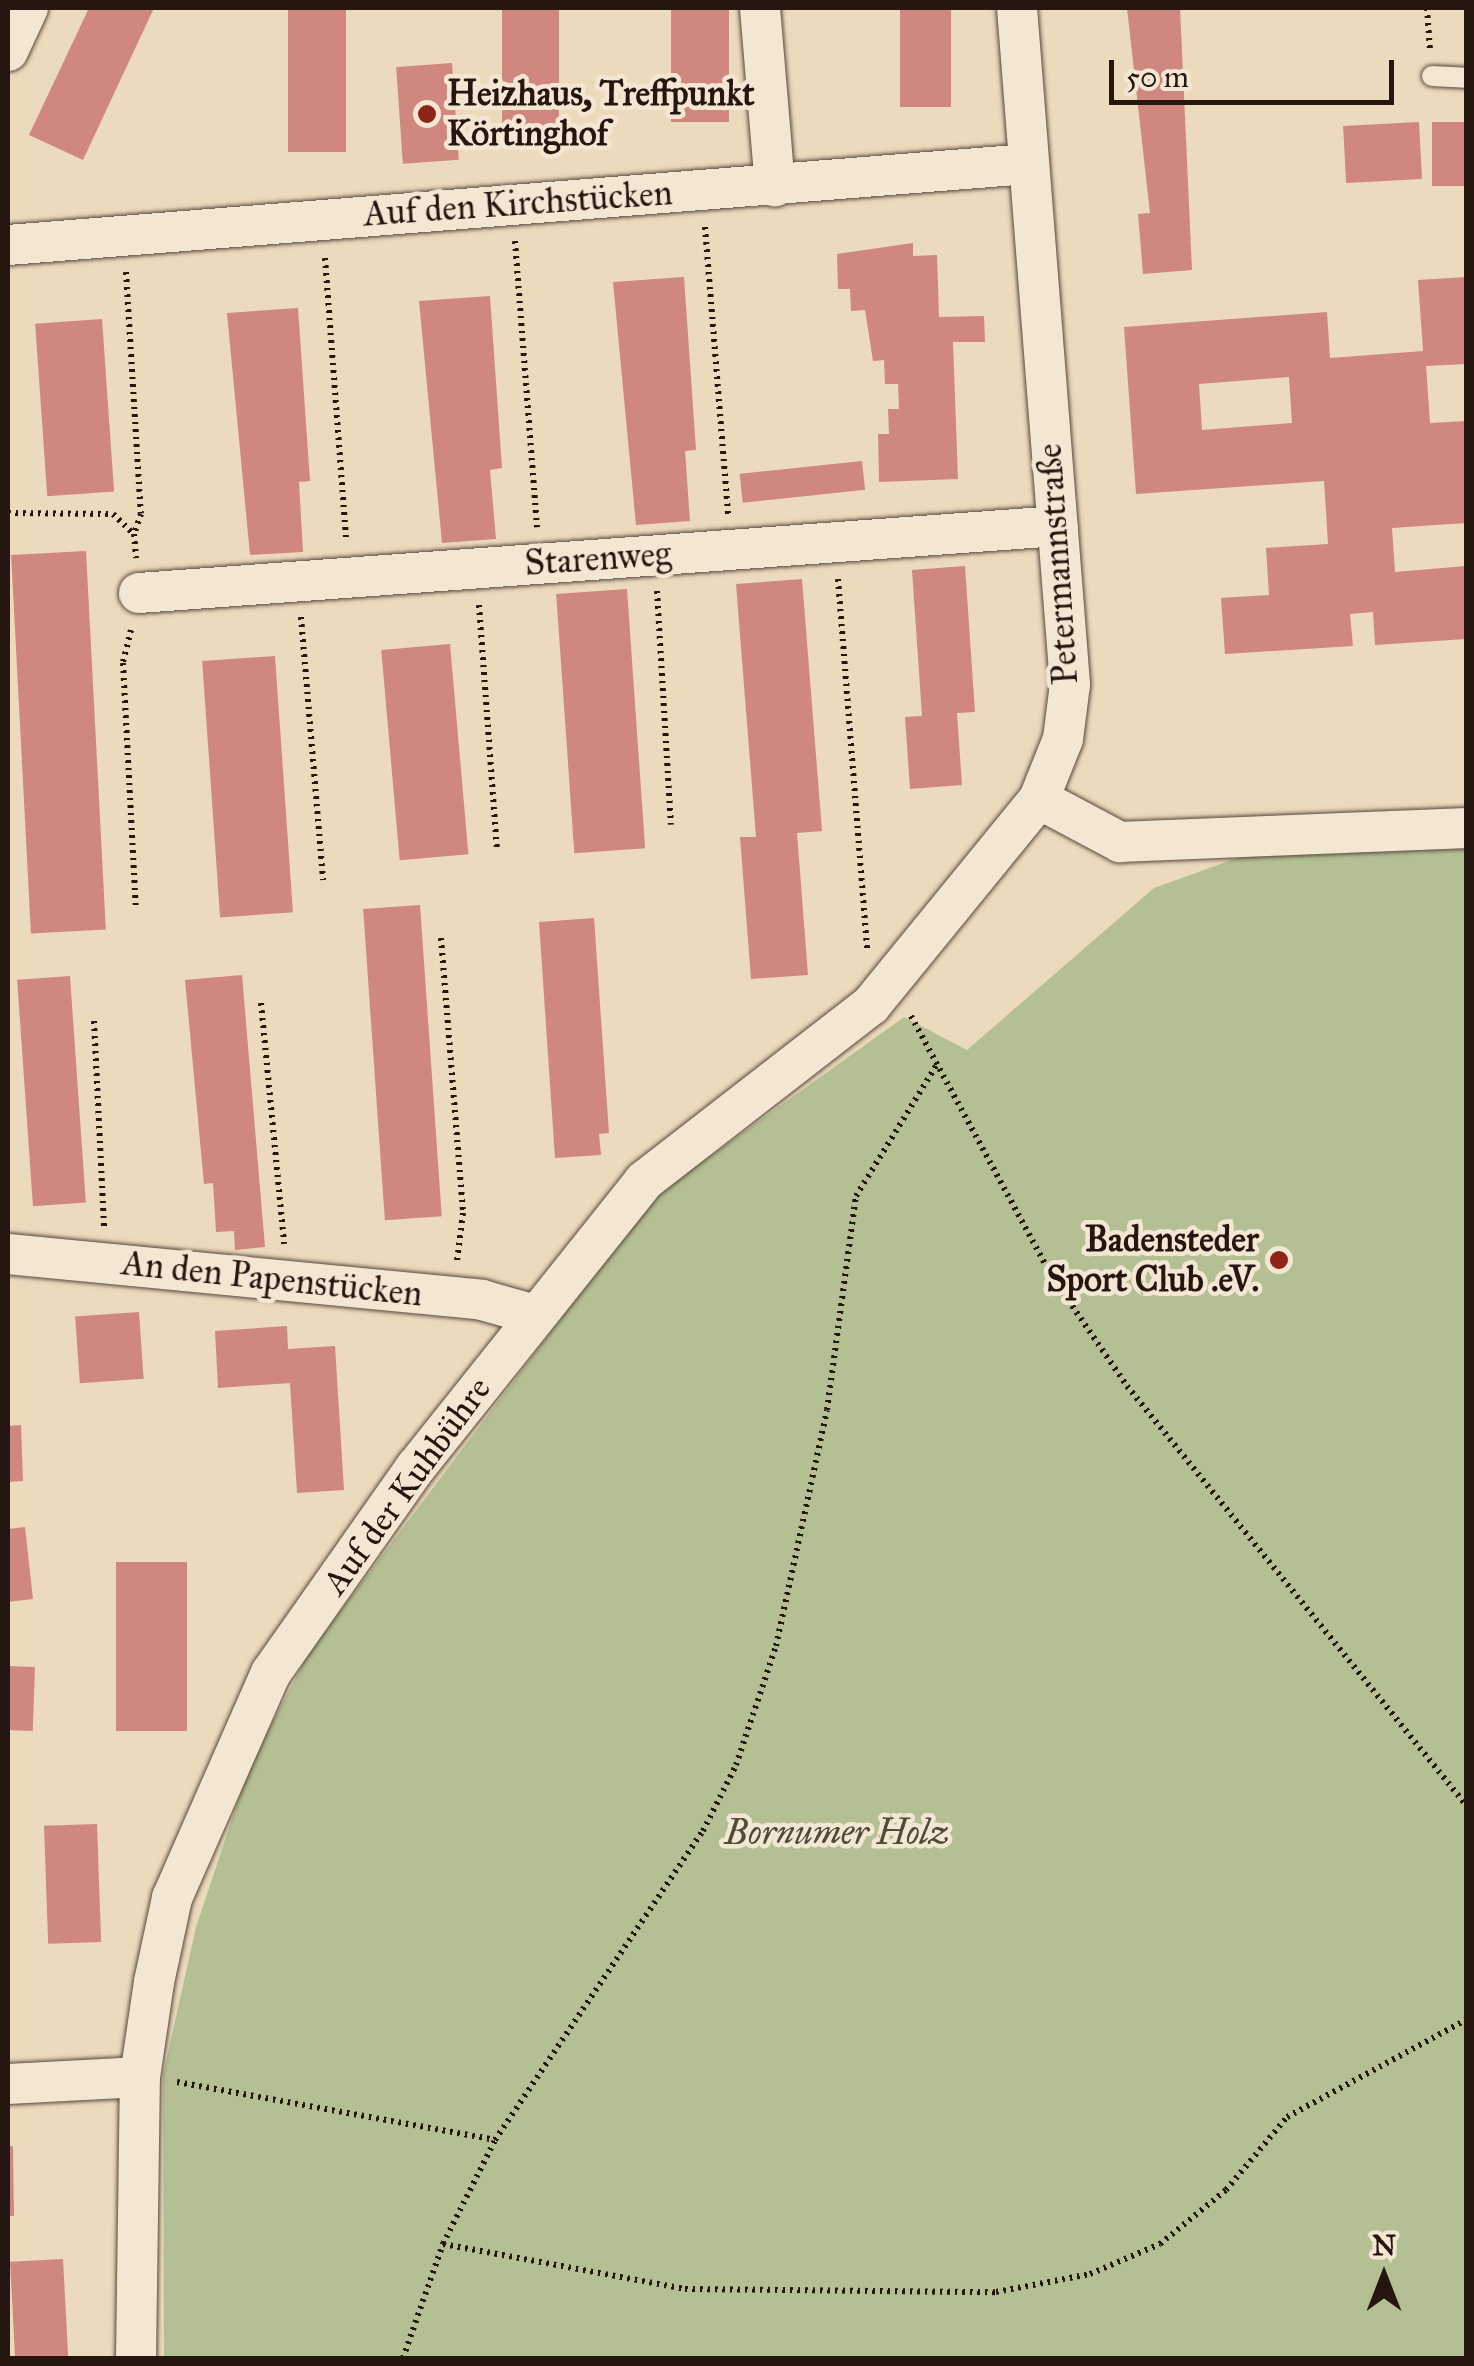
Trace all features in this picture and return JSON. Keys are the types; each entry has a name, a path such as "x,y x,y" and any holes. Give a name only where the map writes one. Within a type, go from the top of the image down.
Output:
{"street":[{"path":"8,51 28,8"},
{"path":"760,8 775,186"},
{"name":"Petermannstraße","path":"1017,8 1070,684 1062,739 1039,799"},
{"name":"Auf den Kirchstücken","path":"8,245 124,231 775,186 1028,164"},
{"name":"Starenweg","path":"138,593 1058,526"},
{"path":"1039,799 1120,842 1466,828"},
{"name":"Auf der Kuhbühre","path":"136,2358 140,2077 172,1898 272,1673 536,1315 644,1180 882,993 1039,799"},
{"name":"An den Papenstücken","path":"8,1254 453,1297 536,1315"},
{"path":"8,2084 140,2077"}],"lane":[{"path":"1432,76 1466,78"}],"path":[{"path":"1427,8 1432,76"},
{"path":"702,191 731,550"},
{"path":"512,204 540,563"},
{"path":"322,217 348,578"},
{"path":"124,231 141,514 134,534 138,593 124,663 136,910"},
{"path":"8,512 113,514 134,534"},
{"path":"835,542 882,993 936,1066 1050,1275 1126,1386 1466,1805"},
{"path":"655,555 672,825"},
{"path":"476,568 498,848"},
{"path":"298,581 323,880"},
{"path":"441,938 462,1214 453,1297"},
{"path":"261,1003 288,1280"},
{"path":"94,1021 106,1264"},
{"path":"403,2358 443,2244 495,2140 703,1831 736,1765 776,1646 820,1445 856,1196 936,1066"},
{"path":"443,2244 686,2289 996,2292 1090,2274 1160,2244 1226,2190 1286,2117 1466,2020"},
{"path":"140,2077 495,2140"}],"green space":[{"name":"Bornumer Holz","path":"1466,849 1466,2358 164,2358 163,2075 196,1927 250,1765 310,1651 652,1198 904,1017 967,1050 1154,888 1240,857"}],"building":[{"path":"89,8 154,8 83,160 29,135"},
{"path":"288,8 346,8 346,152 288,152"},
{"path":"502,8 559,8 559,133 502,133"},
{"path":"671,8 729,8 729,122 671,122"},
{"path":"900,8 951,8 951,107 900,107"},
{"path":"1127,8 1180,8 1192,270 1143,274 1138,214 1150,213"},
{"name":"Heizhaus, Treffpunkt Körtinghof","path":"452,63 459,160 403,164 396,67"},
{"path":"1419,122 1422,179 1346,183 1343,126"},
{"path":"1432,122 1466,122 1466,186 1432,186"},
{"path":"913,243 913,256 937,255 939,317 984,316 985,342 953,342 958,479 879,482 878,434 889,434 888,409 899,409 898,384 885,384 884,360 873,361 865,310 851,311 850,289 838,289 837,254"},
{"path":"684,277 696,450 685,451 690,521 636,525 613,282"},
{"path":"1466,277 1466,364 1426,366 1430,423 1466,421 1466,523 1392,528 1395,572 1466,566 1466,639 1375,645 1373,612 1350,614 1353,646 1225,654 1221,598 1269,595 1266,548 1328,544 1324,481 1136,494 1124,327 1327,312 1330,358 1423,351 1418,280","holes":["1289,377 1292,423 1202,430 1199,384"]},
{"path":"490,296 502,468 490,470 496,539 442,543 419,301"},
{"path":"298,308 310,481 299,482 303,552 250,555 227,313"},
{"path":"102,319 114,492 47,496 35,324"},
{"path":"862,461 865,490 743,503 740,474"},
{"path":"86,551 106,929 31,933 11,555"},
{"path":"965,566 975,712 957,713 962,785 910,789 905,717 922,716 912,570"},
{"path":"802,579 822,831 797,833 808,975 751,979 740,837 756,837 736,584"},
{"path":"627,589 645,848 574,853 556,594"},
{"path":"450,644 468,854 400,860 381,650"},
{"path":"275,656 293,912 220,917 202,661"},
{"path":"420,905 442,1216 385,1220 363,909"},
{"path":"594,918 609,1133 599,1134 601,1155 555,1158 539,922"},
{"path":"242,975 265,1247 235,1250 234,1231 216,1232 213,1183 204,1184 185,980"},
{"path":"70,976 86,1202 33,1206 17,980"},
{"path":"139,1312 144,1379 80,1383 75,1316"},
{"path":"287,1326 288,1349 335,1346 344,1490 297,1493 290,1383 218,1388 215,1331"},
{"path":"21,1425 23,1481 8,1482 8,1426"},
{"path":"25,1527 33,1599 8,1602 8,1529"},
{"path":"116,1562 187,1562 187,1731 116,1731"},
{"path":"8,1666 35,1667 33,1731 8,1730"},
{"path":"97,1824 101,1942 48,1944 44,1826"},
{"path":"8,2146 13,2146 14,2216 8,2216"},
{"path":"63,2259 68,2358 15,2358 10,2262"}],"place":[{"name":"Heizhaus, Treffpunkt Körtinghof","path":"427,114"},
{"name":"Badensteder Sport Club .eV.","path":"1279,1260"}]}
